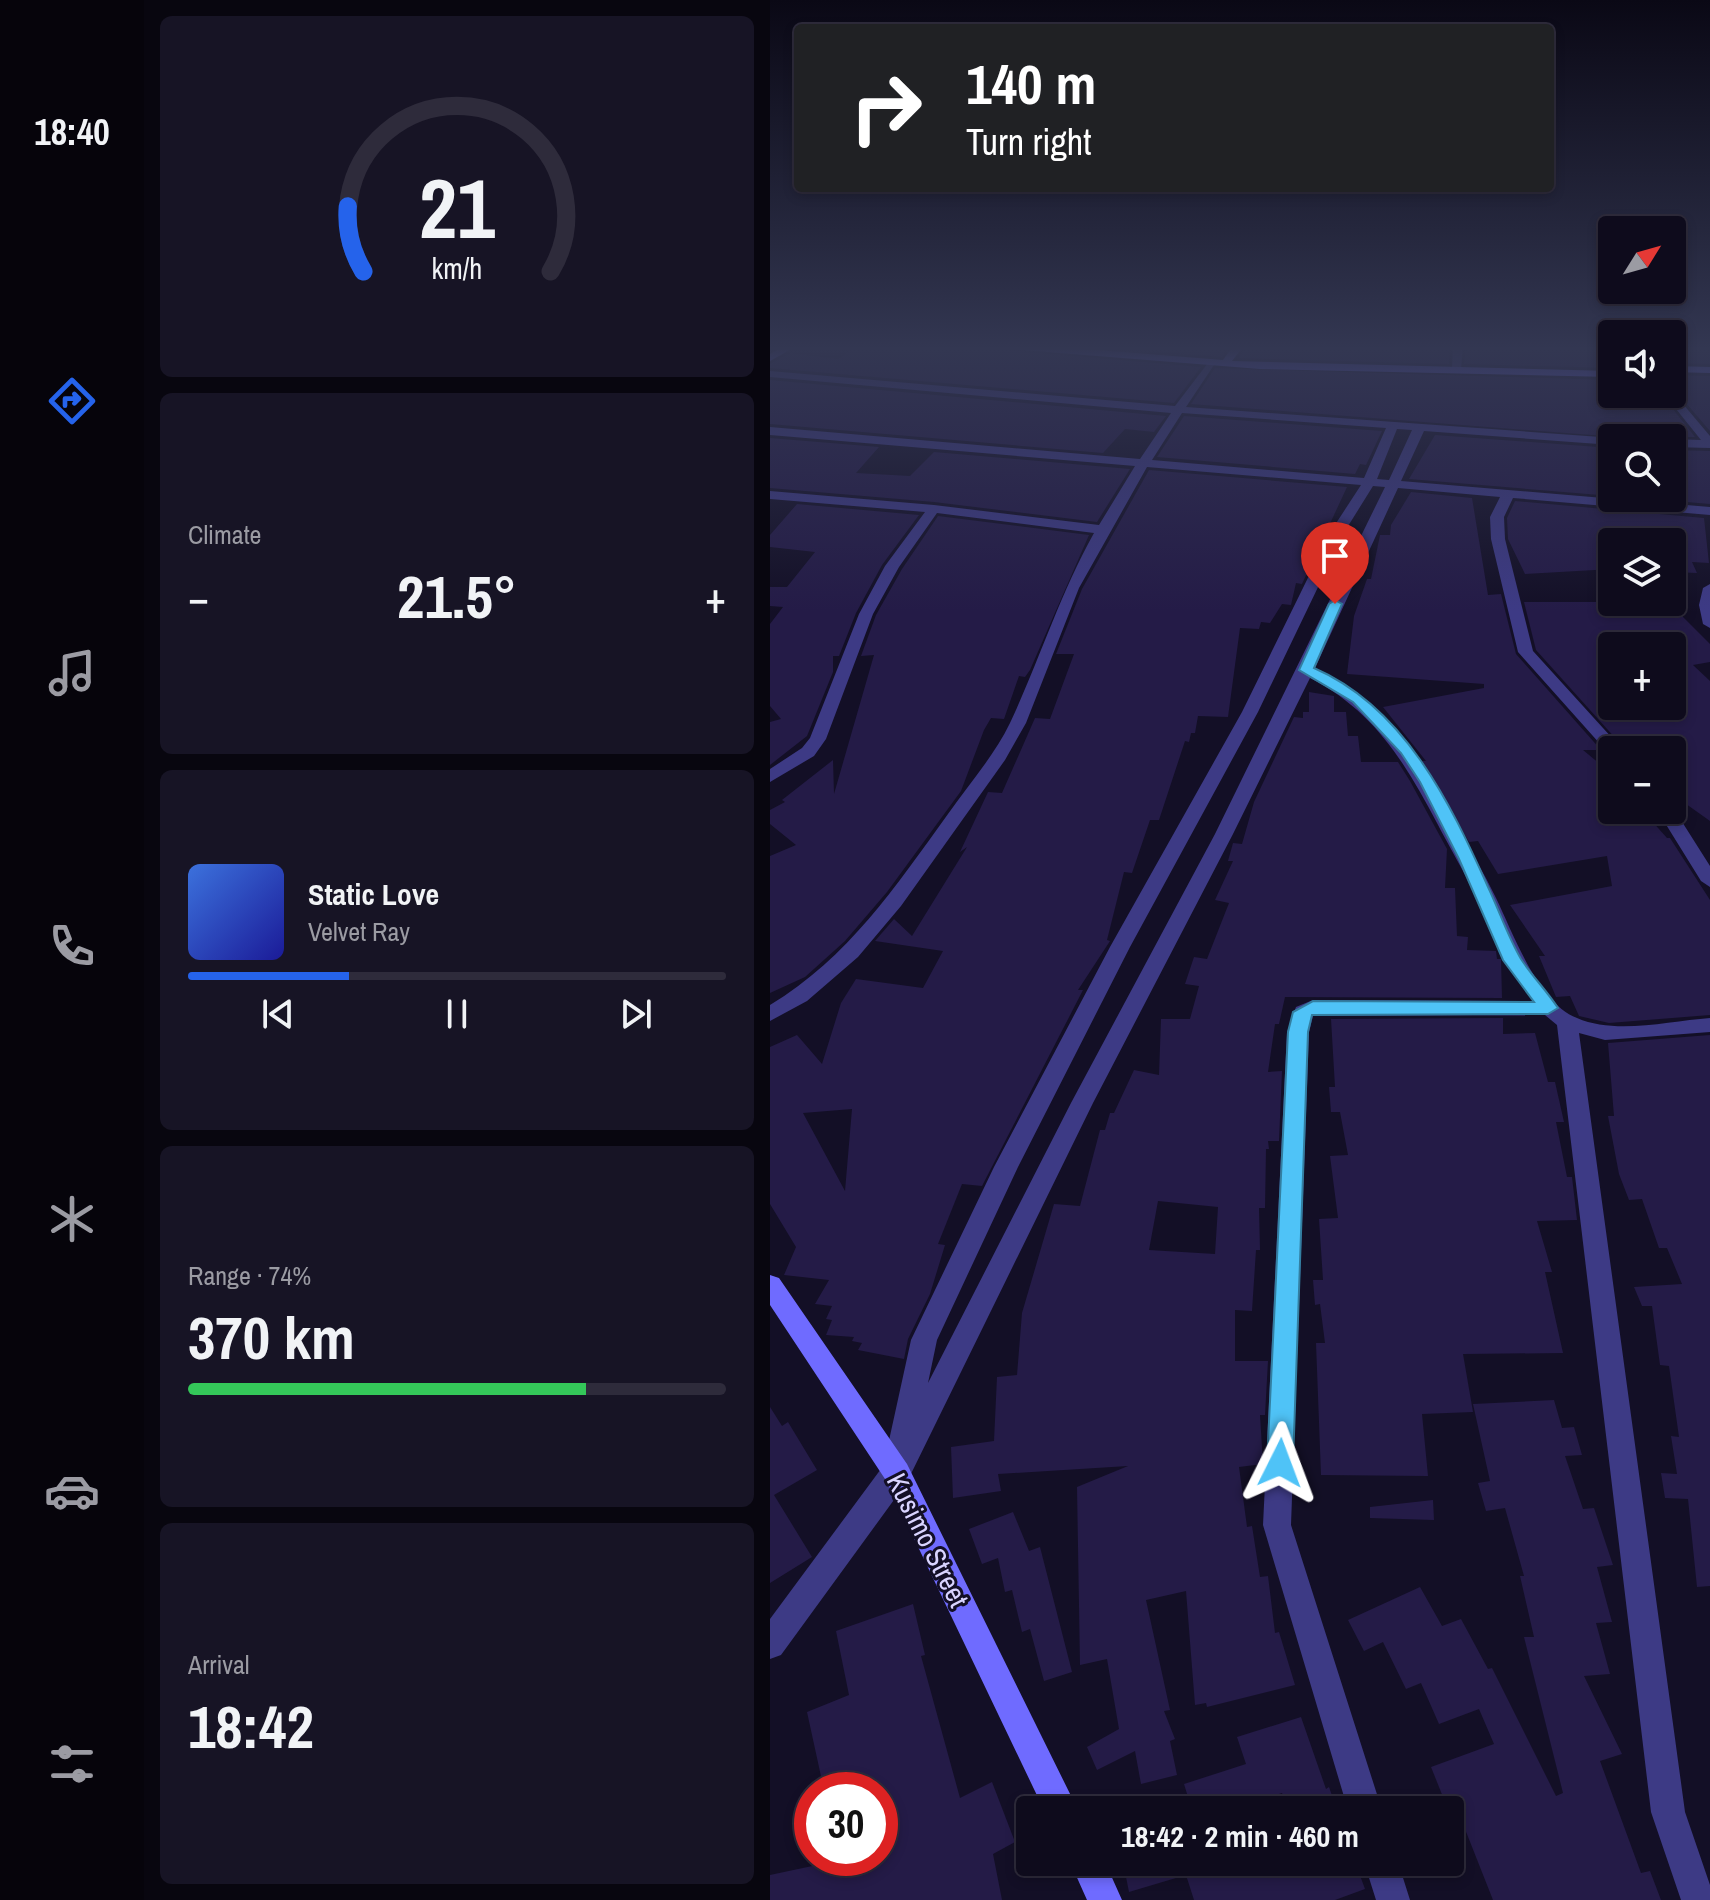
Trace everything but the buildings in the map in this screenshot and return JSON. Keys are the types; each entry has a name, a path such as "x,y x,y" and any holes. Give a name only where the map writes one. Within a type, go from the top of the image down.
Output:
{"main road":[{"name":"Kusimo Street","path":"770,1285 897,1473 1054,1796"},
{"path":"1094,1876 1105,1900"}],"street":[{"path":"811,435 1710,511"},
{"path":"770,1014 814,989 865,941 997,760 1017,725 1071,590 1103,530 1162,435"},
{"path":"897,1473 924,1340 1013,1154 1120,947 1250,712 1338,531 1369,482 1389,435"},
{"path":"771,1638 897,1473 1306,670 1416,435"},
{"path":"1510,435 1598,440"},
{"path":"1686,443 1710,444"},
{"path":"770,507 775,495 934,509 1103,530"},
{"path":"1507,496 1497,517 1498,539 1526,652 1602,736"},
{"path":"770,777 808,752 818,739 866,614 892,566 934,509"},
{"path":"1710,588 1706,605 1710,624"},
{"path":"1306,600 1335,604"},
{"path":"1306,670 1338,684 1358,698 1406,750 1428,782 1467,859 1512,960 1558,1016 1668,1812 1698,1900"},
{"path":"1675,824 1710,881"},
{"path":"1361,1796 1277,1525 1298,1032 1303,1012 1313,1007 1558,1016 1605,1033 1710,1025"},
{"path":"1385,1876 1393,1900"}],"route":[{"path":"1280,1463 1298,1032 1303,1012 1313,1007 1548,1008 1512,960 1467,859 1447,825 1428,782 1406,750 1358,698 1338,684 1306,670 1335,604"}]}
